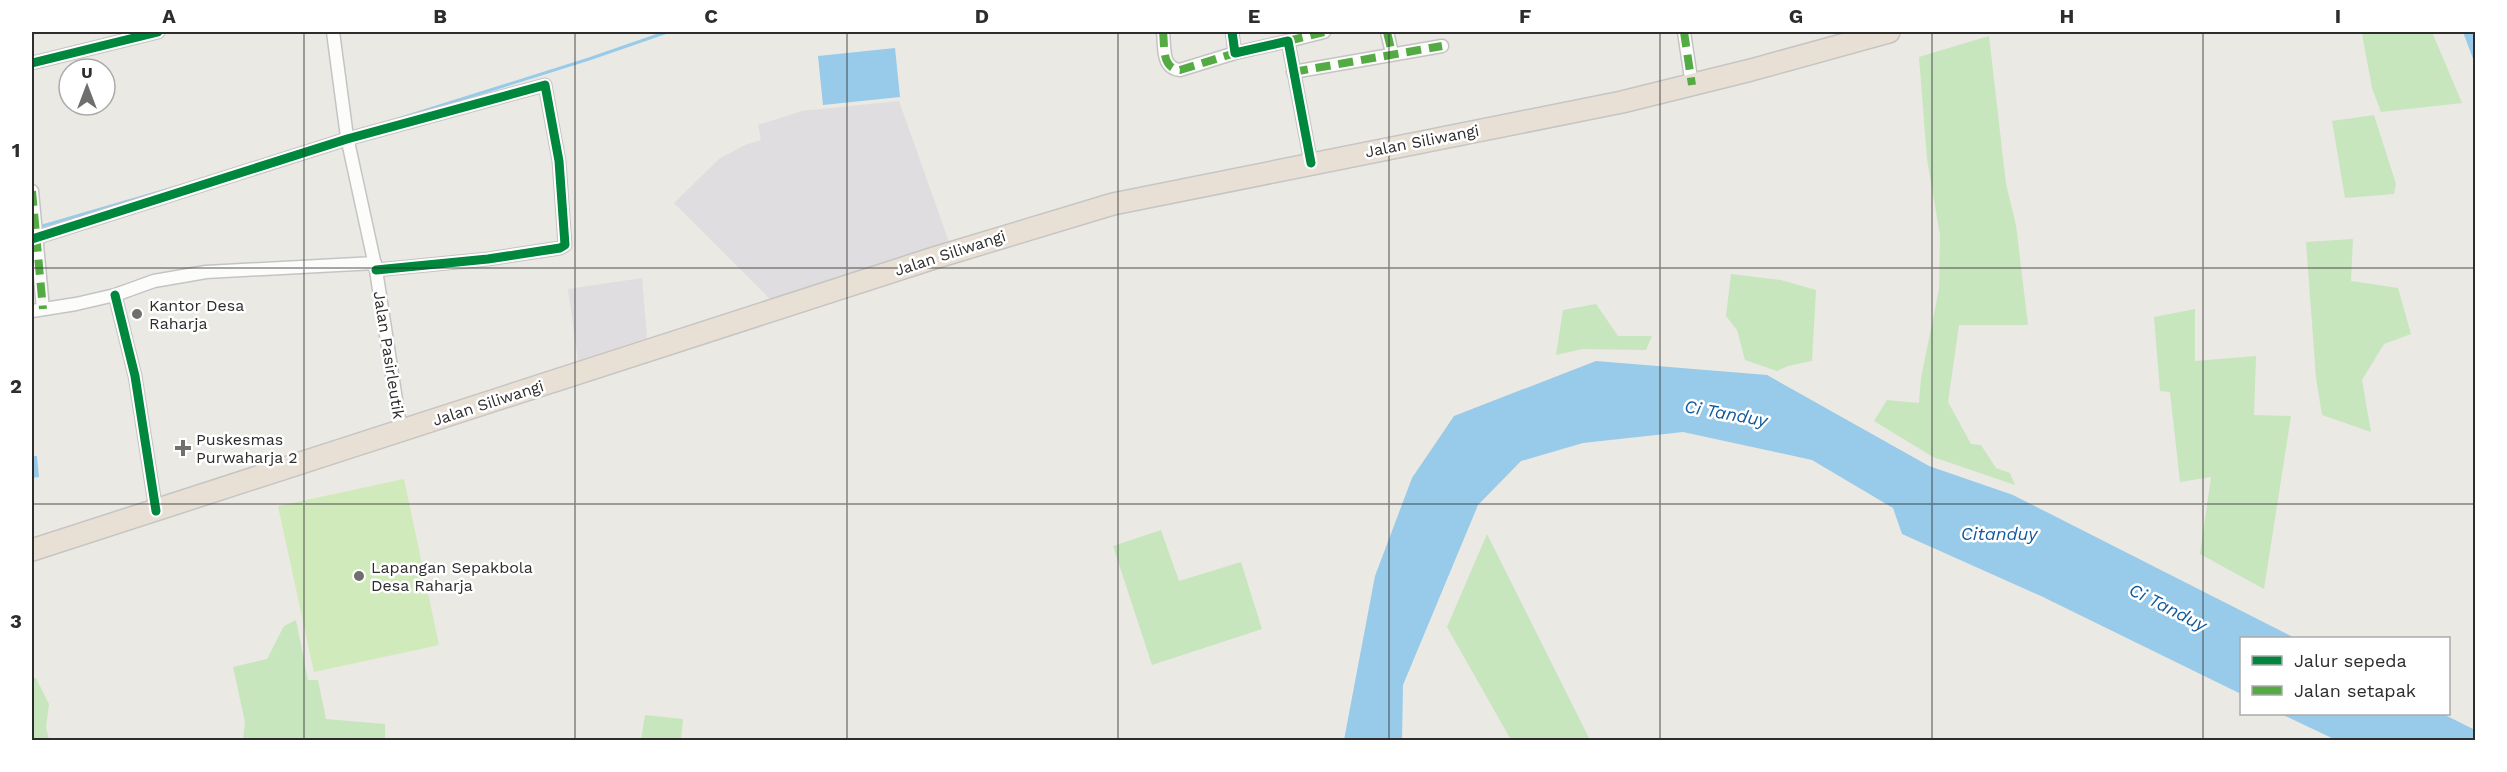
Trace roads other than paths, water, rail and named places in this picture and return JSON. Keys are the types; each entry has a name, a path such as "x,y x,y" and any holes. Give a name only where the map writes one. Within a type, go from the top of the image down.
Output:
{"highway":[{"name":"Jalan Siliwangi","path":"32,550 156,511 294,463 401,432 1024,230 1113,204 1622,102 1889,32"}],"street":[{"path":"32,63 128,35 158,32"},
{"name":"Jalan Pasirleutik","path":"333,32 347,134 376,267 401,432"},
{"path":"1163,32 1169,67 1180,70 1235,53 1324,32"},
{"path":"1232,32 1235,53"},
{"path":"1387,32 1392,53"},
{"path":"1684,32 1692,85"},
{"path":"1288,40 1311,163"},
{"path":"1293,72 1442,45"},
{"path":"32,190 37,310 115,295 154,281 206,273 376,267 488,259 560,248 565,245 559,162 544,86 347,134 35,232"},
{"path":"115,295 135,376 156,511"}],"water":[{"path":"2463,32 2475,32 2475,64"},
{"path":"895,48 900,97 823,105 818,56"},
{"name":"Citanduy","path":"1596,361 1767,375 1929,466 2013,495 2293,637 2240,637 2240,694 2041,596 1902,534 1893,508 1812,460 1683,432 1583,443 1521,461 1478,505 1403,685 1402,740 1344,740 1375,576 1412,478 1454,416"},
{"path":"32,456 37,456 39,477 32,478"},
{"path":"2283,715 2445,715 2475,730 2475,740 2336,740"}],"waterway":[{"path":"395,120 667,32"},
{"path":"39,227 197,181"}],"place":[{"name":"Kantor Desa Raharja","path":"137,314"},
{"name":"Puskesmas Purwaharja 2","path":"183,448"},
{"name":"Lapangan Sepakbola Desa Raharja","path":"359,576"}],"water label":[{"name":"Ci Tanduy","path":"1726,413"},
{"name":"Ci Tanduy","path":"2168,607"}]}
